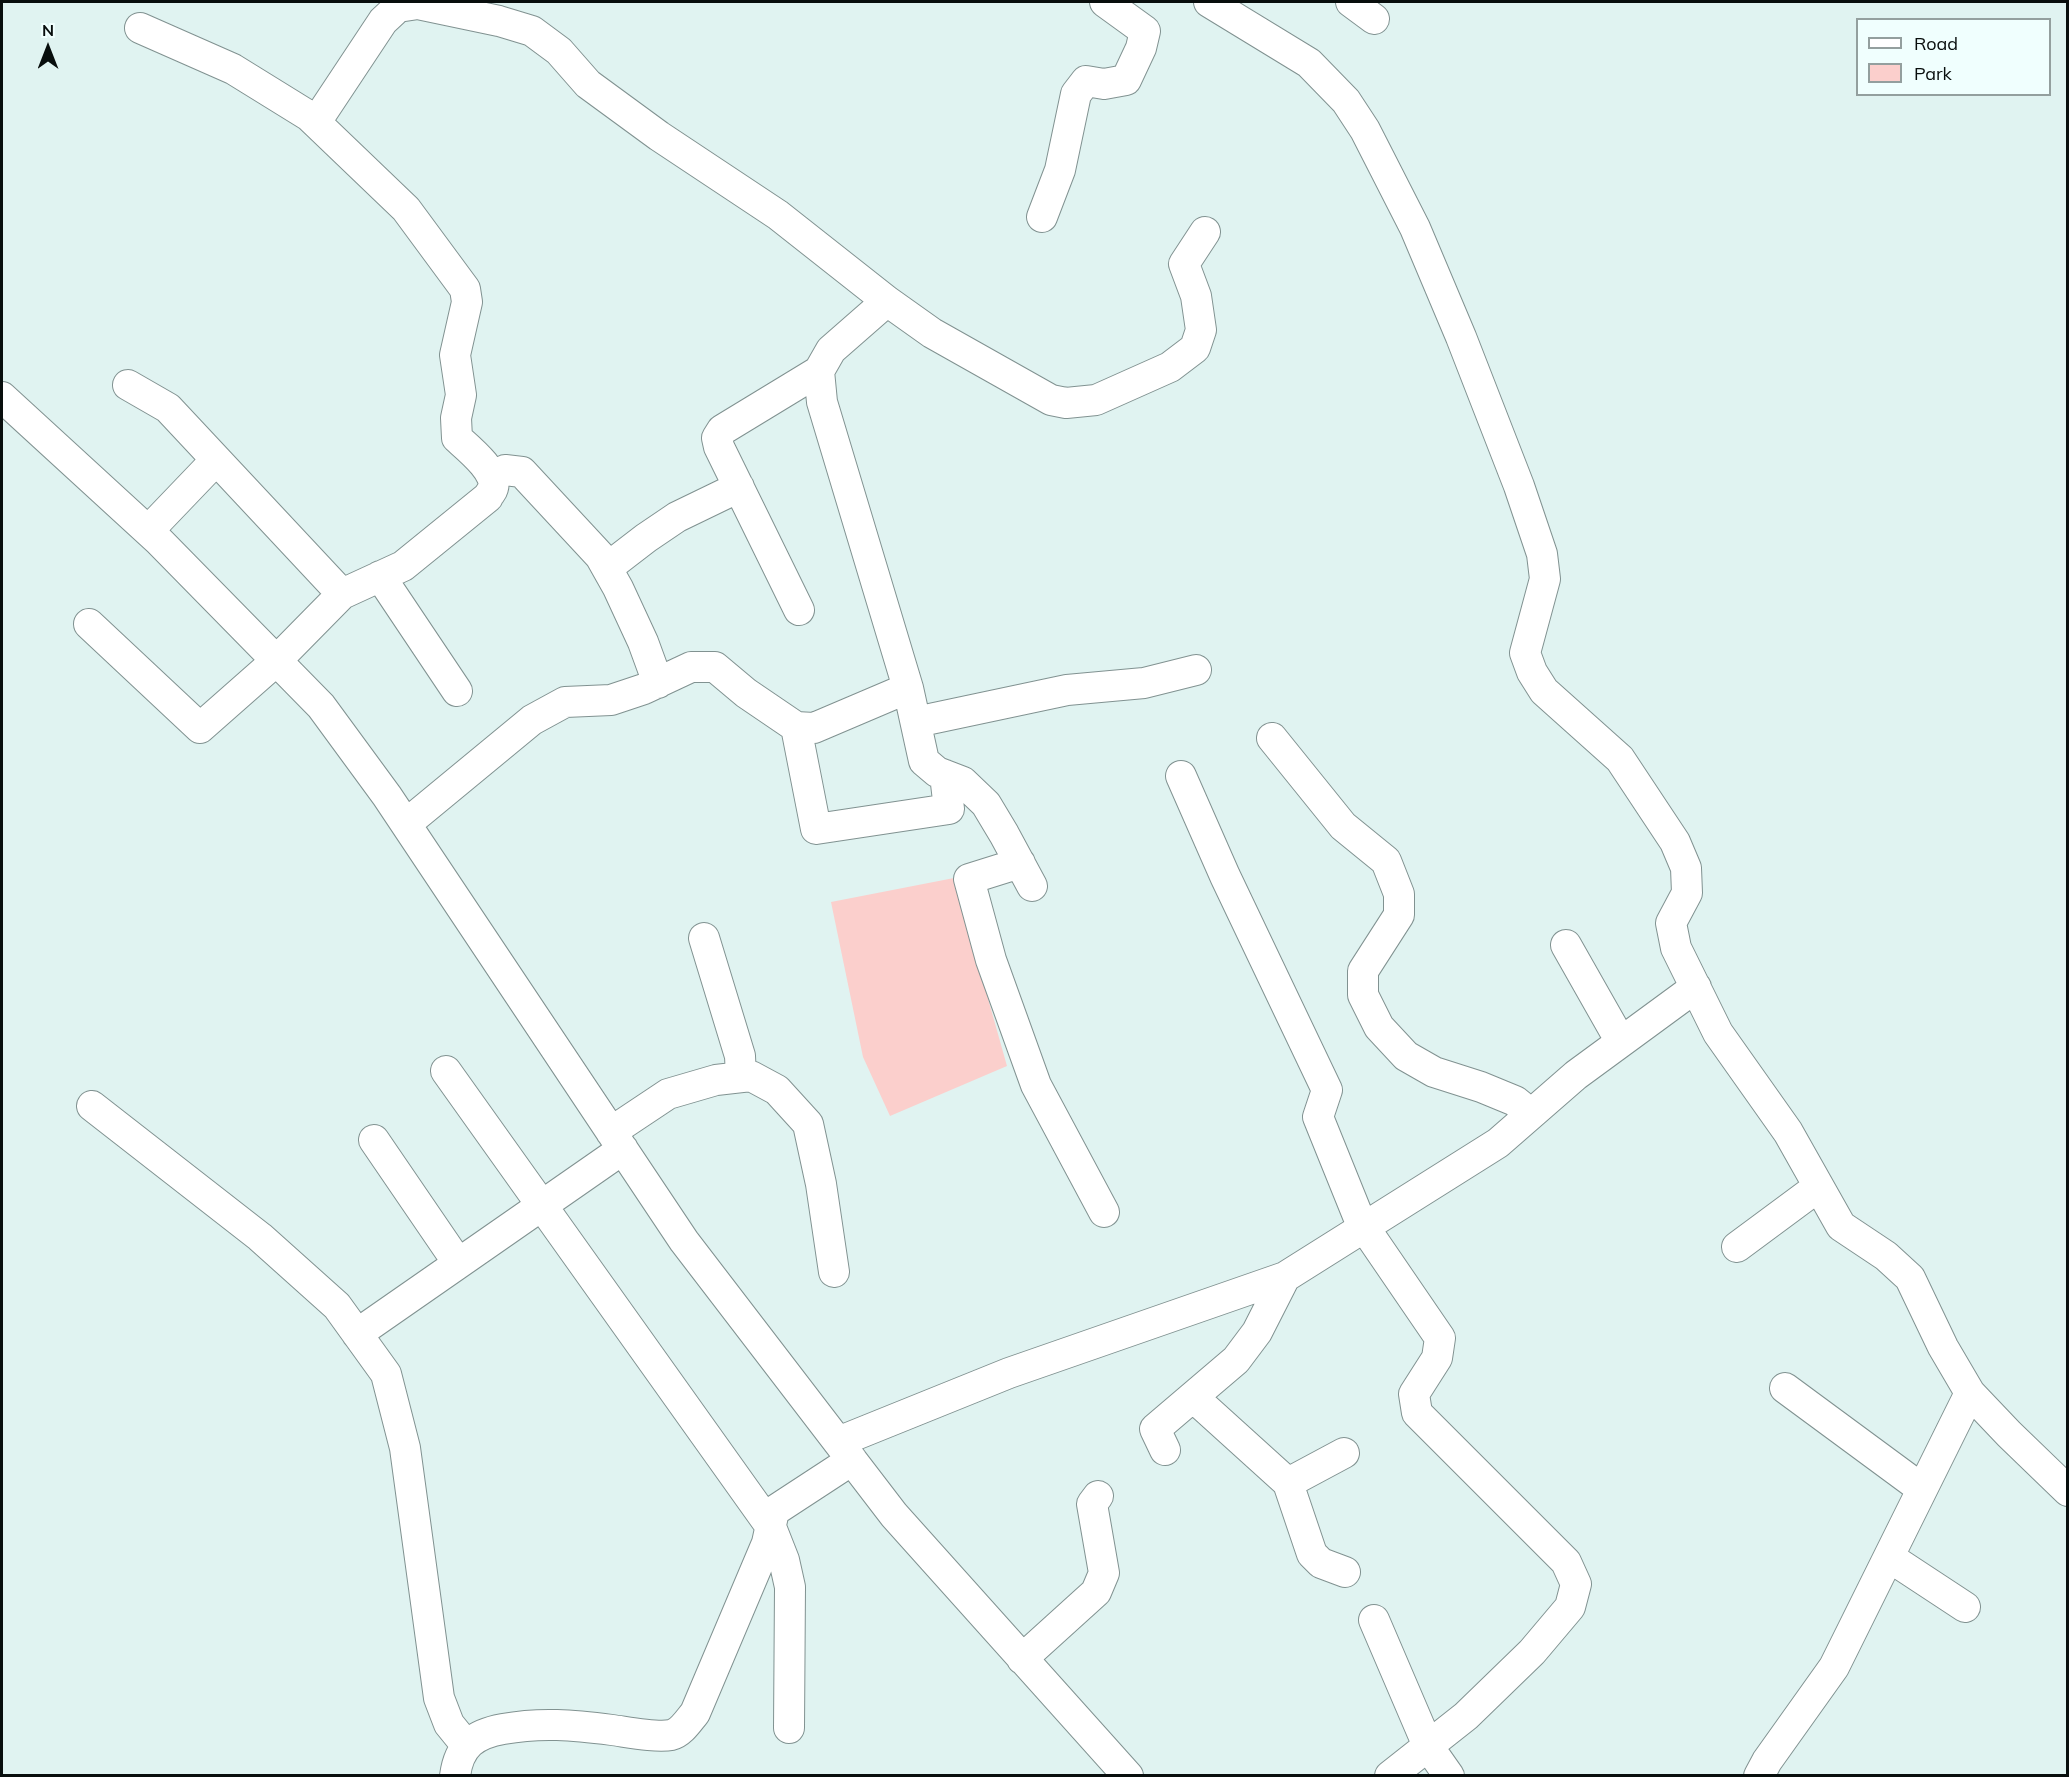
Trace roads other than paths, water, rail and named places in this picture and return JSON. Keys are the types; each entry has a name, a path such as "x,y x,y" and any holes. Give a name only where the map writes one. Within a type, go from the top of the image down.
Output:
{"street":[{"path":"1042,217 1060,170 1076,93 1086,81 1104,84 1126,80 1141,48 1145,31 1105,2"},
{"path":"1209,2 1309,63 1346,101 1365,130 1415,228 1511,465 1542,554 1545,579 1525,652 1532,672 1544,691 1620,759 1675,842 1686,868 1687,893 1671,923 1676,948 1718,1033 1788,1132 1841,1226 1886,1256 1910,1278 1943,1347 1971,1393 2067,1491"},
{"path":"316,122 383,21 391,4 418,3 495,11 532,31 559,51 588,84 659,136 778,215 887,301 932,333 1051,400 1066,403 1096,400 1170,367 1195,348 1201,330 1196,296 1184,264 1205,232"},
{"path":"89,624 200,728 276,661 342,594 403,566 488,497 493,488 493,477 480,460 457,438 456,418 461,395 455,355 467,302 465,290 406,208 316,122 232,69 140,28"},
{"path":"799,610 719,447 717,438 722,430 819,371 831,350 887,301"},
{"path":"819,371 822,402 908,688 924,761 937,772 963,783 986,804 1026,875 969,879 991,960 1036,1085 1104,1212"},
{"path":"128,385 168,408 342,594"},
{"path":"2,397 148,531 321,706 406,824 684,1241 894,1515 1128,1776"},
{"path":"148,531 216,460"},
{"path":"493,477 505,471 522,472 600,556 643,642 658,683"},
{"path":"607,568 677,517 739,487"},
{"path":"380,576 457,691"},
{"path":"406,824 532,720 565,702 611,700 691,668 715,668 746,693 796,727 814,728 908,688"},
{"path":"916,722 1067,690 1144,683 1196,670"},
{"path":"796,727 816,829 949,809 945,775"},
{"path":"1272,738 1343,826 1386,861 1399,894 1399,915 1363,971 1363,995 1379,1028 1406,1056 1434,1072 1515,1101 1531,1114"},
{"path":"1181,776 1225,876 1327,1090 1318,1117 1365,1228 1440,1338 1437,1358 1414,1394 1417,1413 1566,1562 1576,1584 1570,1607 1532,1652 1466,1716 1390,1776"},
{"path":"704,938 740,1056 741,1077"},
{"path":"1566,945 1621,1042"},
{"path":"454,1776 466,1745 483,1733 529,1724 673,1735 695,1713 767,1543 774,1511 845,1451 1009,1373 1285,1277 1498,1143 1576,1074 1696,987"},
{"path":"446,1071 771,1527 784,1560 790,1587 789,1728"},
{"path":"357,1334 543,1206 668,1095 716,1080 751,1076 777,1090 808,1124 821,1184 834,1272"},
{"path":"93,1106 260,1237 337,1306 386,1374 405,1448 439,1698 448,1724 466,1745"},
{"path":"374,1140 458,1263"},
{"path":"1737,1247 1818,1187"},
{"path":"1166,1450 1155,1430 1236,1360 1257,1332 1285,1277"},
{"path":"1785,1388 1923,1489"},
{"path":"1759,1776 1767,1761 1834,1667 1971,1393"},
{"path":"1193,1397 1288,1483 1312,1554 1321,1563 1345,1572"},
{"path":"1288,1483 1344,1452"},
{"path":"1022,1659 1096,1592 1104,1573 1092,1504 1098,1497"},
{"path":"1889,1557 1965,1607"},
{"path":"1374,1620 1428,1746 1449,1776"}]}
